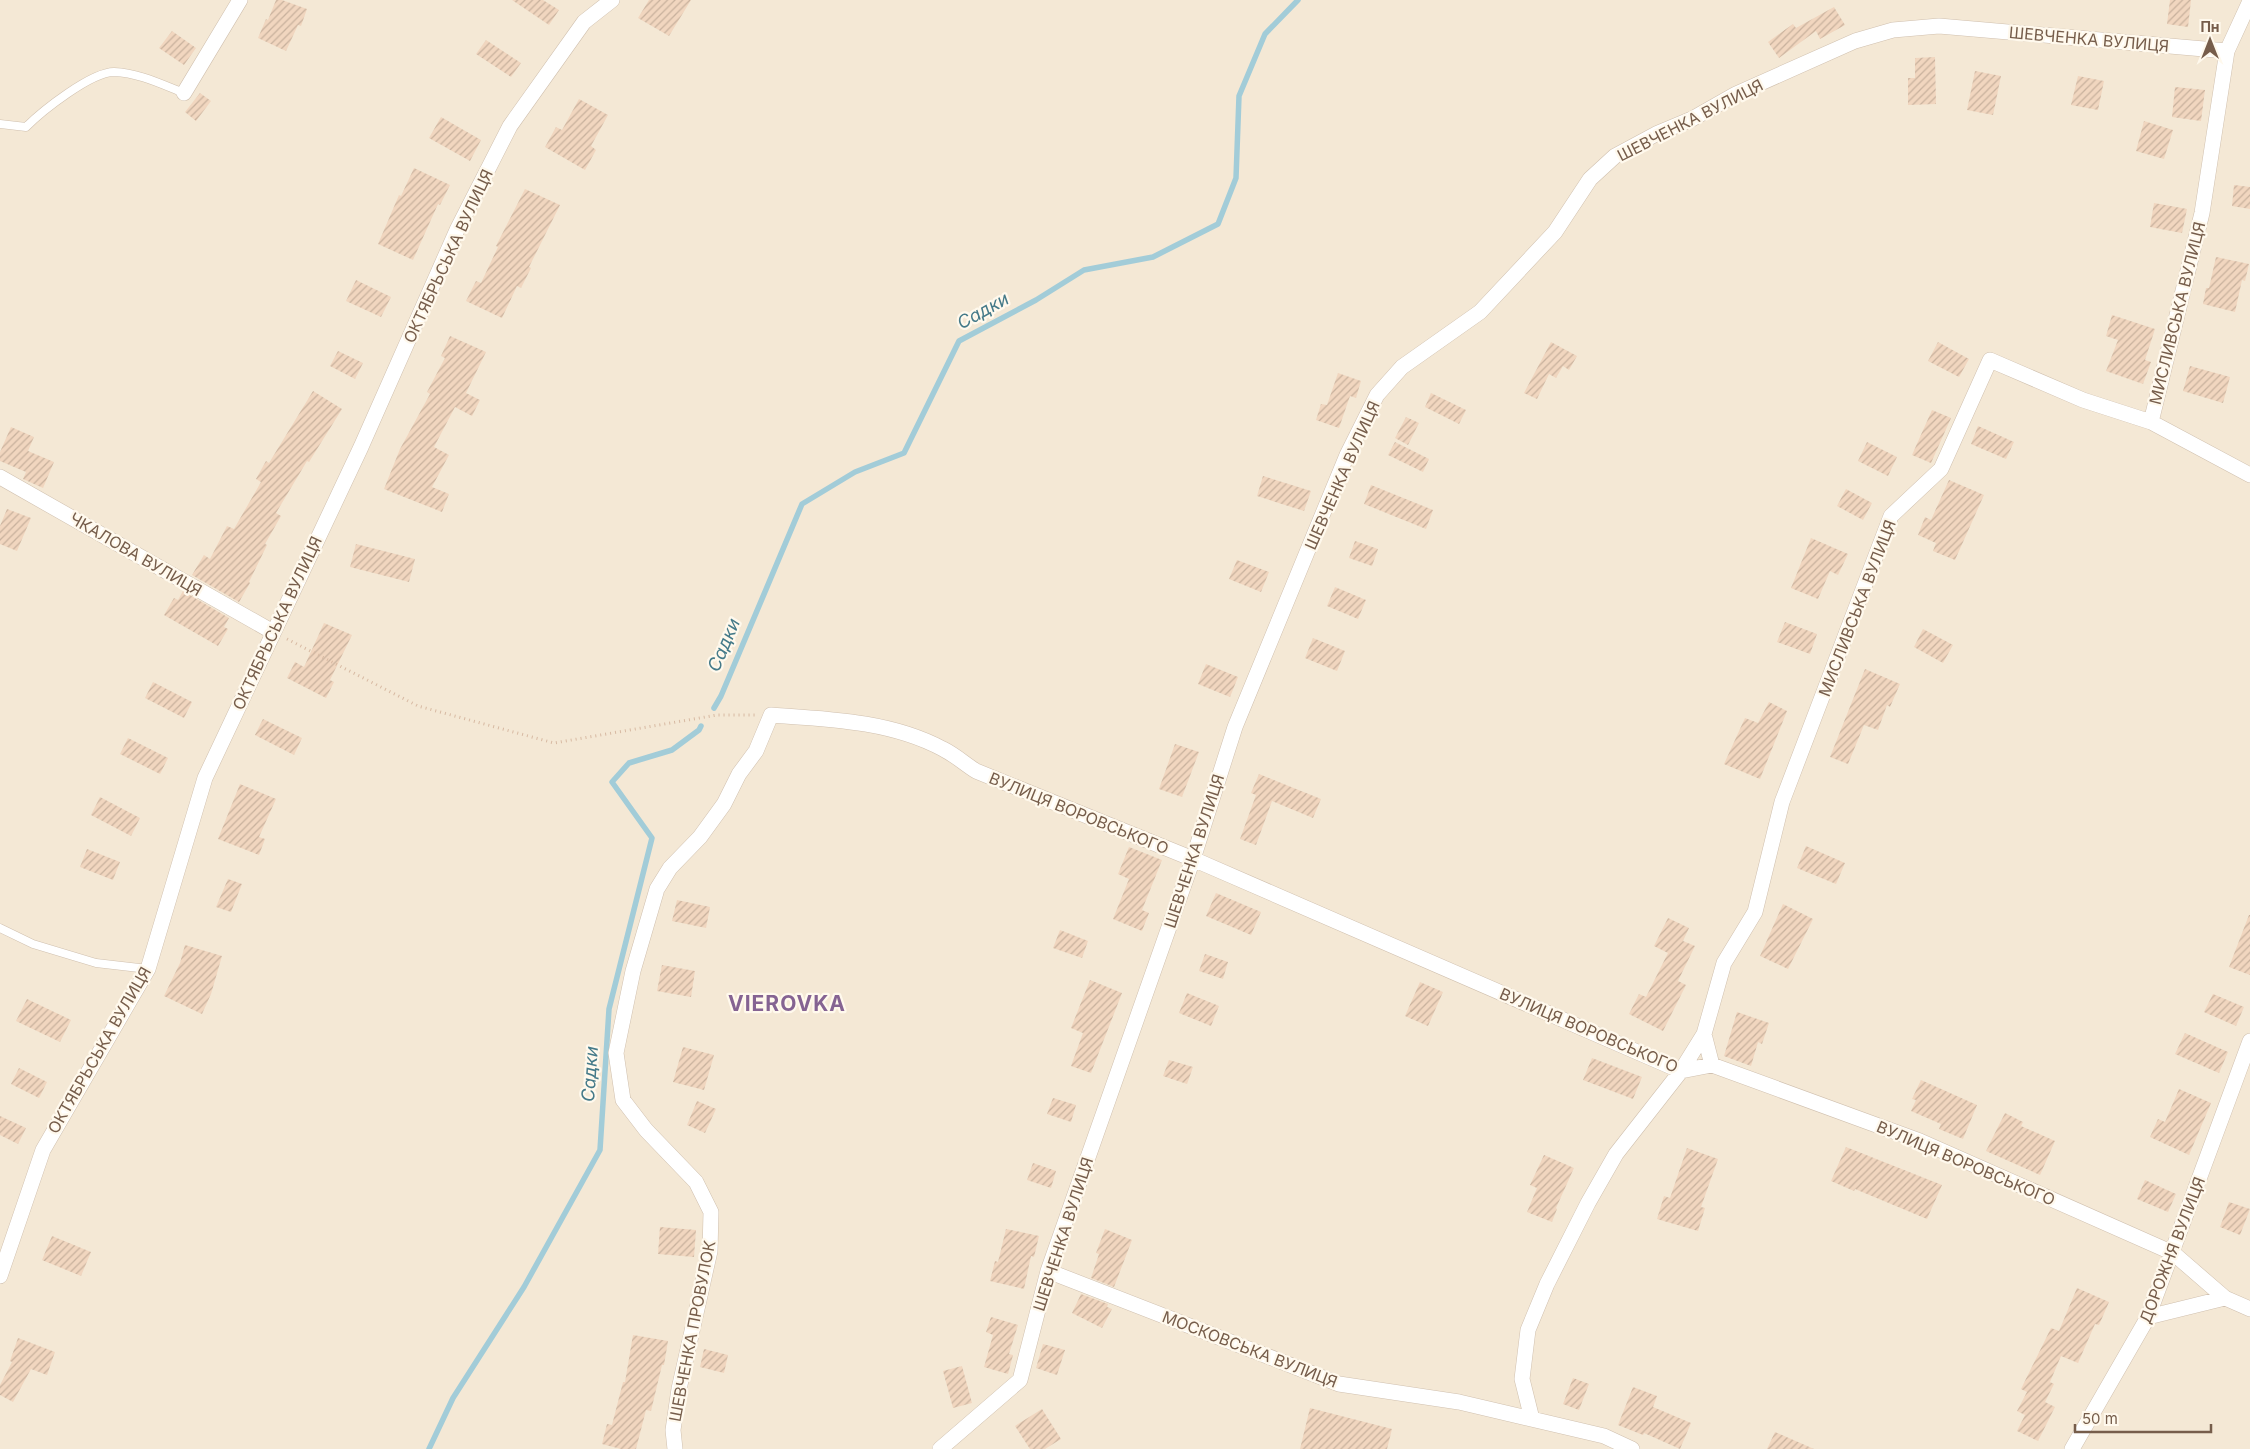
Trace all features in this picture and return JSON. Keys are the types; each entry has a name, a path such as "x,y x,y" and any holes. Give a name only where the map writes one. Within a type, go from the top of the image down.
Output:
{"street":[{"path":"184,93 240,0"},
{"name":"ОКТЯБРЬСЬКА ВУЛИЦЯ","path":"0,1276 43,1150 148,969 205,778 362,447 457,230 510,126 584,22 612,0"},
{"name":"МИСЛИВСЬКА ВУЛИЦЯ","path":"1532,1419 1522,1379 1528,1330 1547,1284 1588,1203 1616,1154 1681,1071 1704,1034 1724,963 1755,912 1782,802 1891,516 1941,468 1990,360 2083,400 2151,422 2202,214 2227,51 2250,1"},
{"name":"ШЕВЧЕНКА ВУЛИЦЯ","path":"940,1449 1020,1380 1048,1271 1193,859 1235,727 1347,455 1377,395 1402,367 1480,312 1555,232 1590,179 1615,156 1656,134 1692,119 1736,94 1854,41 1893,30 1939,26 2227,51"},
{"path":"2151,422 2250,475"},
{"name":"ЧКАЛОВА ВУЛИЦЯ","path":"0,476 273,632"},
{"name":"ВУЛИЦЯ ВОРОВСЬКОГО","path":"771,715 839,719 905,733 944,749 976,771 1193,859 1681,1071 1712,1065 1920,1141 2173,1253 2225,1298 2250,1309"},
{"name":"ШЕВЧЕНКА ПРОВУЛОК","path":"674,1449 673,1430 679,1389 710,1251 711,1212 696,1182 646,1130 623,1100 616,1053 633,971 657,889 670,868 700,836 724,804 738,774 756,751 771,715"},
{"path":"1704,1034 1712,1065"},
{"name":"ДОРОЖНЯ ВУЛИЦЯ","path":"2072,1449 2148,1317 2250,1041"},
{"name":"МОСКОВСЬКА ВУЛИЦЯ","path":"1048,1271 1339,1384 1459,1402 1604,1436 1632,1449"},
{"path":"2148,1317 2225,1298"}],"lane":[{"path":"0,124 26,127 46,107 89,81 111,72 140,76 184,93"},
{"path":"0,928 33,944 96,963 148,969"}],"path":[{"path":"273,632 418,706 554,743 718,715 771,715"}],"shaded area":[{"path":"0,0 2250,0 2250,1449 0,1449"}],"building":[{"path":"276,0 282,0 307,9 301,26 298,25 286,51 258,38"},
{"path":"512,0 543,0 559,10 549,25"},
{"path":"649,0 691,0 669,36 638,18"},
{"path":"2170,0 2191,0 2188,27 2167,24"},
{"path":"1834,7 1845,25 1820,39 1816,31 1779,58 1768,42 1793,24 1796,28"},
{"path":"172,31 196,48 184,65 159,48"},
{"path":"486,40 521,63 511,77 476,54"},
{"path":"1935,57 1936,104 1908,105 1908,78 1915,78 1915,58"},
{"path":"1975,71 2001,76 1993,115 1967,110"},
{"path":"2078,76 2104,81 2098,110 2071,105"},
{"path":"2175,87 2205,90 2201,121 2172,117"},
{"path":"200,93 211,101 196,121 185,112"},
{"path":"579,99 608,115 591,146 596,150 585,170 545,147 556,127 562,130"},
{"path":"441,117 481,140 470,161 429,138"},
{"path":"2144,121 2173,130 2164,159 2136,151"},
{"path":"414,168 450,185 440,205 438,204 413,260 378,244 399,195 401,196"},
{"path":"2234,185 2250,187 2250,209 2232,206"},
{"path":"525,189 560,205 529,267 531,268 521,288 517,286 502,318 466,301 476,281 481,283 498,247 496,246"},
{"path":"2154,203 2187,209 2182,233 2150,227"},
{"path":"2216,257 2249,264 2245,281 2242,280 2235,312 2203,304 2206,288 2209,288"},
{"path":"356,280 391,297 381,317 346,301"},
{"path":"2112,315 2155,329 2145,360 2151,362 2143,384 2106,371 2118,340 2106,336"},
{"path":"450,336 486,352 466,393 480,400 472,416 455,407 434,447 449,455 432,487 449,494 442,512 384,489 400,449 430,394 427,392 445,358 441,356"},
{"path":"1551,342 1577,356 1569,370 1563,366 1556,378 1549,374 1537,399 1524,393"},
{"path":"1938,342 1969,359 1959,377 1928,361"},
{"path":"338,351 363,363 355,379 330,366"},
{"path":"2190,366 2230,377 2223,403 2183,391"},
{"path":"1338,373 1361,381 1356,398 1350,396 1339,428 1316,420 1321,404 1327,405"},
{"path":"313,391 342,409 309,462 307,461 276,513 281,516 265,544 267,545 250,583 239,602 192,575 204,555 210,559 227,526 234,529 261,482 256,479 266,461 269,463"},
{"path":"1431,393 1466,410 1459,424 1425,407"},
{"path":"1932,410 1951,418 1931,463 1912,455"},
{"path":"1406,417 1419,423 1408,445 1395,438"},
{"path":"1978,426 2014,442 2006,459 1971,444"},
{"path":"11,427 34,437 28,451 54,462 43,488 23,479 26,472 0,461 0,452"},
{"path":"1395,442 1429,459 1423,472 1388,455"},
{"path":"1867,442 1897,457 1888,476 1858,461"},
{"path":"1263,476 1311,491 1304,511 1257,496"},
{"path":"1949,480 1984,495 1955,560 1933,551 1936,543 1918,535 1925,517 1931,520"},
{"path":"1371,485 1433,510 1426,529 1364,504"},
{"path":"1846,489 1872,503 1863,520 1837,506"},
{"path":"7,509 31,518 17,551 0,544 0,526"},
{"path":"1811,538 1848,554 1838,575 1830,571 1818,599 1791,588"},
{"path":"1355,541 1378,549 1372,566 1349,558"},
{"path":"356,544 415,559 409,582 350,567"},
{"path":"1237,560 1269,572 1261,592 1229,579"},
{"path":"1335,587 1366,600 1358,619 1327,606"},
{"path":"183,591 229,618 224,627 228,629 218,646 164,615 174,598 178,600"},
{"path":"1785,622 1817,634 1810,654 1777,642"},
{"path":"324,623 352,635 330,680 334,682 326,698 287,678 295,662 304,667"},
{"path":"1923,629 1953,645 1943,663 1914,647"},
{"path":"1313,638 1345,651 1337,671 1305,658"},
{"path":"1206,664 1238,677 1230,697 1198,684"},
{"path":"1865,669 1900,684 1890,707 1887,705 1878,730 1864,725 1848,764 1830,757"},
{"path":"153,682 192,702 184,718 145,698"},
{"path":"1769,702 1787,711 1760,779 1724,764 1745,718 1758,723"},
{"path":"263,719 302,738 294,755 255,735"},
{"path":"128,738 168,758 160,774 120,754"},
{"path":"1175,744 1199,752 1182,797 1159,789"},
{"path":"1259,774 1321,799 1313,818 1272,801 1256,845 1240,839 1256,795 1251,793"},
{"path":"240,784 276,799 259,837 265,839 259,855 218,839"},
{"path":"100,797 140,818 131,836 91,815"},
{"path":"1806,846 1845,863 1836,884 1797,868"},
{"path":"1129,847 1162,860 1142,910 1149,913 1142,931 1113,919 1129,879 1118,874"},
{"path":"87,849 120,862 113,880 80,867"},
{"path":"228,879 242,884 231,912 216,907"},
{"path":"1216,893 1261,912 1251,935 1206,916"},
{"path":"677,900 710,907 706,928 672,921"},
{"path":"1783,904 1813,919 1788,969 1760,956"},
{"path":"2250,915 2250,975 2229,967"},
{"path":"1668,918 1689,928 1683,941 1695,946 1678,981 1686,985 1663,1031 1629,1014 1639,994 1646,997 1668,953 1654,946"},
{"path":"1060,930 1088,941 1082,958 1053,948"},
{"path":"185,945 222,956 211,994 202,1014 164,996 180,963"},
{"path":"1205,954 1228,962 1223,979 1199,971"},
{"path":"662,965 695,971 691,997 657,991"},
{"path":"1090,980 1122,993 1091,1073 1071,1066 1083,1033 1071,1028"},
{"path":"1420,982 1443,992 1428,1026 1405,1016"},
{"path":"1187,993 1219,1006 1211,1026 1179,1013"},
{"path":"2213,994 2244,1007 2236,1026 2204,1012"},
{"path":"27,999 71,1020 60,1042 16,1021"},
{"path":"1737,1012 1769,1023 1762,1044 1758,1042 1751,1066 1724,1056"},
{"path":"2185,1033 2228,1052 2219,1073 2175,1054"},
{"path":"683,1047 714,1055 704,1090 673,1082"},
{"path":"1592,1058 1642,1077 1633,1099 1583,1080"},
{"path":"1169,1060 1193,1067 1187,1084 1163,1076"},
{"path":"19,1068 47,1082 39,1098 11,1084"},
{"path":"1921,1080 1977,1105 1963,1139 1939,1129 1941,1124 1911,1111 1916,1100 1912,1099"},
{"path":"2179,1089 2211,1103 2189,1155 2150,1137 2158,1119 2165,1122"},
{"path":"1053,1098 1076,1105 1071,1122 1047,1114"},
{"path":"697,1101 716,1109 705,1133 687,1125"},
{"path":"2005,1113 2023,1122 2021,1126 2055,1141 2040,1175 1986,1151"},
{"path":"0,1116 26,1128 18,1144 0,1135"},
{"path":"1846,1147 1942,1185 1927,1219 1831,1181"},
{"path":"1687,1148 1718,1159 1701,1207 1705,1208 1698,1231 1657,1219 1664,1196 1670,1198"},
{"path":"1544,1155 1574,1168 1556,1208 1552,1222 1527,1212 1537,1188 1530,1185"},
{"path":"1033,1163 1056,1171 1051,1188 1027,1180"},
{"path":"2145,1180 2176,1194 2168,1212 2137,1199"},
{"path":"2229,1202 2250,1209 2240,1235 2220,1227"},
{"path":"660,1227 696,1230 694,1257 658,1254"},
{"path":"1006,1229 1039,1236 1034,1257 1031,1256 1024,1289 990,1281 995,1261 998,1262"},
{"path":"1105,1229 1132,1240 1114,1287 1091,1278 1099,1254 1096,1253"},
{"path":"52,1236 91,1252 81,1276 42,1260"},
{"path":"2077,1288 2109,1302 2099,1325 2095,1324 2078,1363 2061,1356 2050,1382 2054,1384 2045,1402 2055,1407 2038,1441 2017,1431 2025,1415 2017,1411 2027,1392 2021,1389 2051,1328 2059,1331"},
{"path":"1081,1294 1108,1304 1107,1307 1112,1309 1102,1328 1072,1313"},
{"path":"991,1317 1018,1325 1009,1354 1013,1355 1008,1374 984,1367 993,1335 986,1332"},
{"path":"633,1335 668,1341 664,1365 662,1365 651,1411 646,1410 636,1449 621,1449 602,1444 607,1424 612,1425 623,1382 625,1382"},
{"path":"18,1338 55,1352 47,1375 31,1369 13,1402 0,1395 0,1385 12,1362 10,1361"},
{"path":"1043,1344 1065,1350 1057,1375 1036,1368"},
{"path":"704,1349 728,1355 724,1373 700,1367"},
{"path":"962,1366 972,1403 953,1408 943,1371"},
{"path":"1573,1378 1589,1384 1579,1410 1563,1404"},
{"path":"1633,1387 1657,1396 1653,1407 1691,1423 1680,1449 1644,1433 1643,1435 1618,1425"},
{"path":"1310,1408 1392,1429 1387,1449 1300,1449"},
{"path":"1042,1409 1061,1439 1045,1449 1030,1449 1015,1426"},
{"path":"1775,1432 1814,1449 1767,1449"}],"waterway":[{"name":"Садки","path":"714,708 721,696 802,504 855,472 904,453 959,341 1036,300 1084,270 1153,257 1218,224 1236,178 1239,96 1265,34 1298,0"},
{"name":"Садки","path":"429,1449 453,1398 524,1287 600,1150 609,1009 652,838 612,782 629,763 672,750 699,730 701,726"}],"district":[{"name":"VIEROVKA","path":"787,1004"}]}
